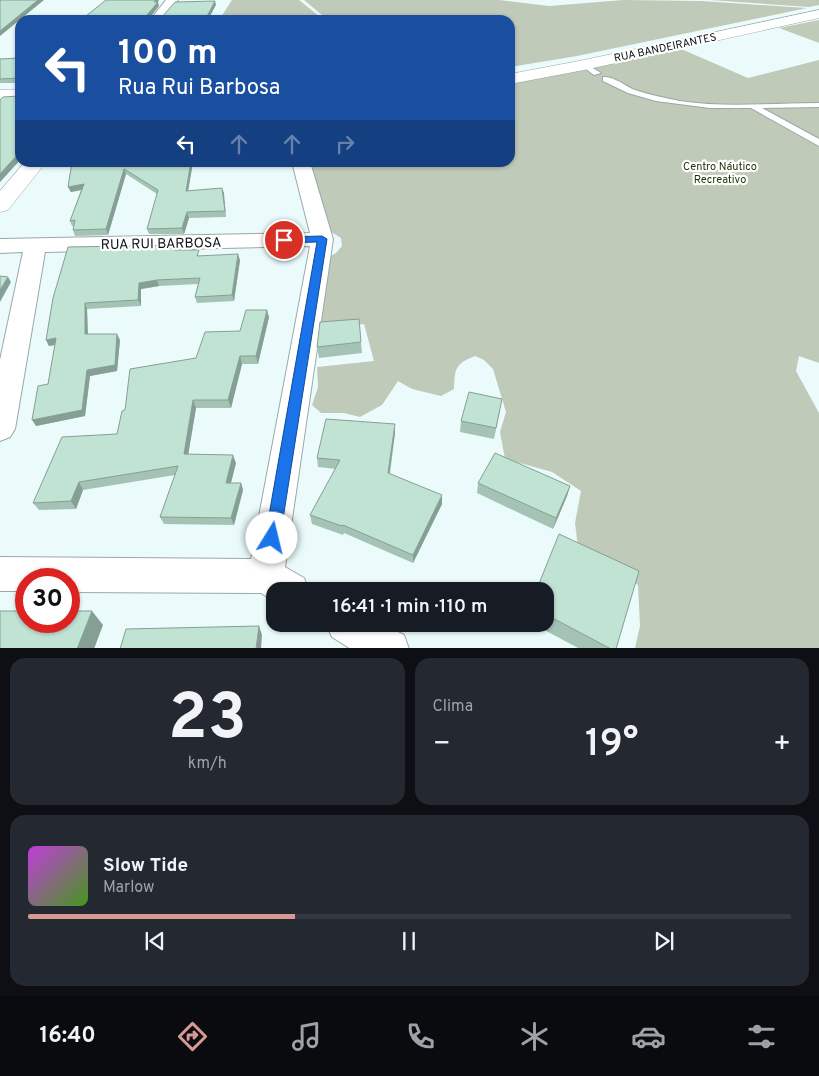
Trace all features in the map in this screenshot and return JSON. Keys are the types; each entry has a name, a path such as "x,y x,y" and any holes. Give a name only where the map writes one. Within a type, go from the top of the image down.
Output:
{"street":[{"path":"160,15 172,0"},
{"name":"RUA BANDEIRANTES","path":"515,78 819,14"},
{"path":"0,95 15,95"},
{"path":"0,205 32,167"},
{"path":"279,582 322,239 302,167"},
{"name":"RUA RUI BARBOSA","path":"0,246 322,239"},
{"path":"0,429 35,246"},
{"path":"0,574 266,584"},
{"path":"360,632 390,648"}],"lane":[{"path":"584,65 597,73"},
{"path":"606,79 644,96 688,105 754,107 819,105"},
{"path":"754,107 819,143"}],"green space":[{"path":"232,0 299,0 318,15 222,15"},
{"path":"304,0 499,0 549,6 623,0 701,1 807,8 577,56 515,66 515,15 322,15"},
{"path":"710,0 819,0 819,5 809,7"},
{"path":"819,20 819,43 779,28"},
{"name":"Centro Náutico Recreativo","path":"679,48 748,78 819,60 819,363 799,356 796,371 819,413 819,648 635,648 640,626 638,585 591,560 578,547 575,523 581,491 552,472 505,459 500,432 506,412 493,369 484,360 475,356 460,364 456,371 454,389 441,396 412,389 398,381 382,405 360,417 344,413 321,413 312,405 318,387 317,367 374,361 364,324 312,332 327,258 336,253 342,246 341,238 328,230 310,167 515,167 515,80"}],"building":[{"path":"0,0 38,0 20,15 15,15 15,19 0,31"},
{"path":"106,0 156,0 154,2 158,2 147,15 87,15"},
{"path":"215,1 208,15 164,15 175,2"},
{"path":"15,58 15,78 0,79 0,59"},
{"path":"15,96 15,158 0,174 0,100 3,97"},
{"path":"71,167 190,167 186,191 222,188 225,211 187,212 182,228 147,229 158,190 124,169 106,229 73,230 75,220 70,221 84,184 68,187"},
{"path":"176,245 174,250 199,250 197,256 238,254 232,295 195,297 200,278 157,280 139,283 138,300 85,303 85,334 117,334 115,365 87,370 82,410 32,420 38,386 48,384 56,338 46,340 53,298 68,247"},
{"path":"0,276 8,277 0,290"},
{"path":"246,310 267,310 256,356 240,356 228,400 193,400 184,454 233,455 226,483 241,483 231,518 160,517 178,466 79,482 71,501 33,503 62,437 117,434 122,411 125,410 130,369 196,358 205,332 240,331"},
{"path":"359,319 361,342 317,347 320,322"},
{"path":"469,392 502,399 496,428 461,421"},
{"path":"326,419 395,424 388,473 442,495 413,555 343,525 310,515 340,460 317,458"},
{"path":"495,453 570,486 556,518 478,483"},
{"path":"559,534 639,571 616,648 609,648 554,619 554,582 540,582"},
{"path":"0,611 15,611 15,633 80,633 80,611 92,611 77,648 0,648"},
{"path":"259,626 256,648 120,648 126,629"}],"route":[{"path":"272,538 322,239 284,240"}]}
